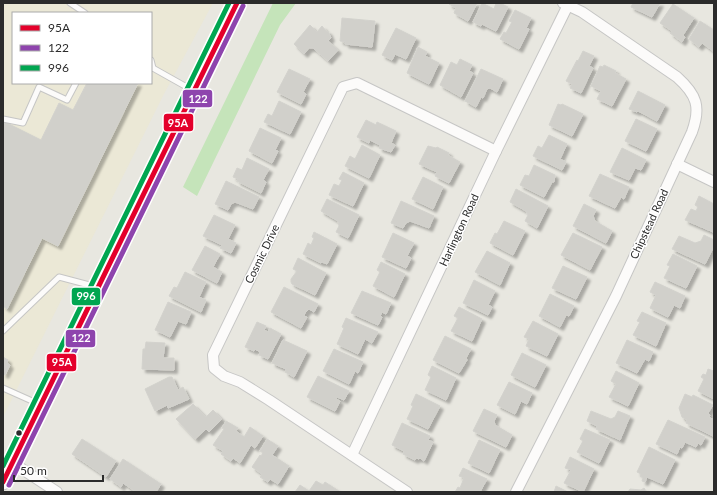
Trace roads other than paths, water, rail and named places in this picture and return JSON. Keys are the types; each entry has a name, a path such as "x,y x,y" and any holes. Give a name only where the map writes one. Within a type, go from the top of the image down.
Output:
{"main road":[{"path":"3,482 42,406 237,3"}],"street":[{"name":"Harlington Road","path":"352,456 567,4"},
{"name":"Chipstead Road","path":"516,492 616,296 677,164 696,119 697,108 688,87 678,77 582,12 567,4"},
{"name":"Cosmic Drive","path":"407,492 240,382 224,376 214,368 213,355 343,87 357,83 496,151"},
{"path":"677,164 714,182"},
{"path":"13,463 57,492"}],"lane":[{"path":"70,3 84,12"},
{"path":"152,68 194,91"},
{"path":"3,119 23,123 39,87 67,100 75,84"},
{"path":"3,331 59,277 99,287"},
{"path":"3,388 42,406"}]}
